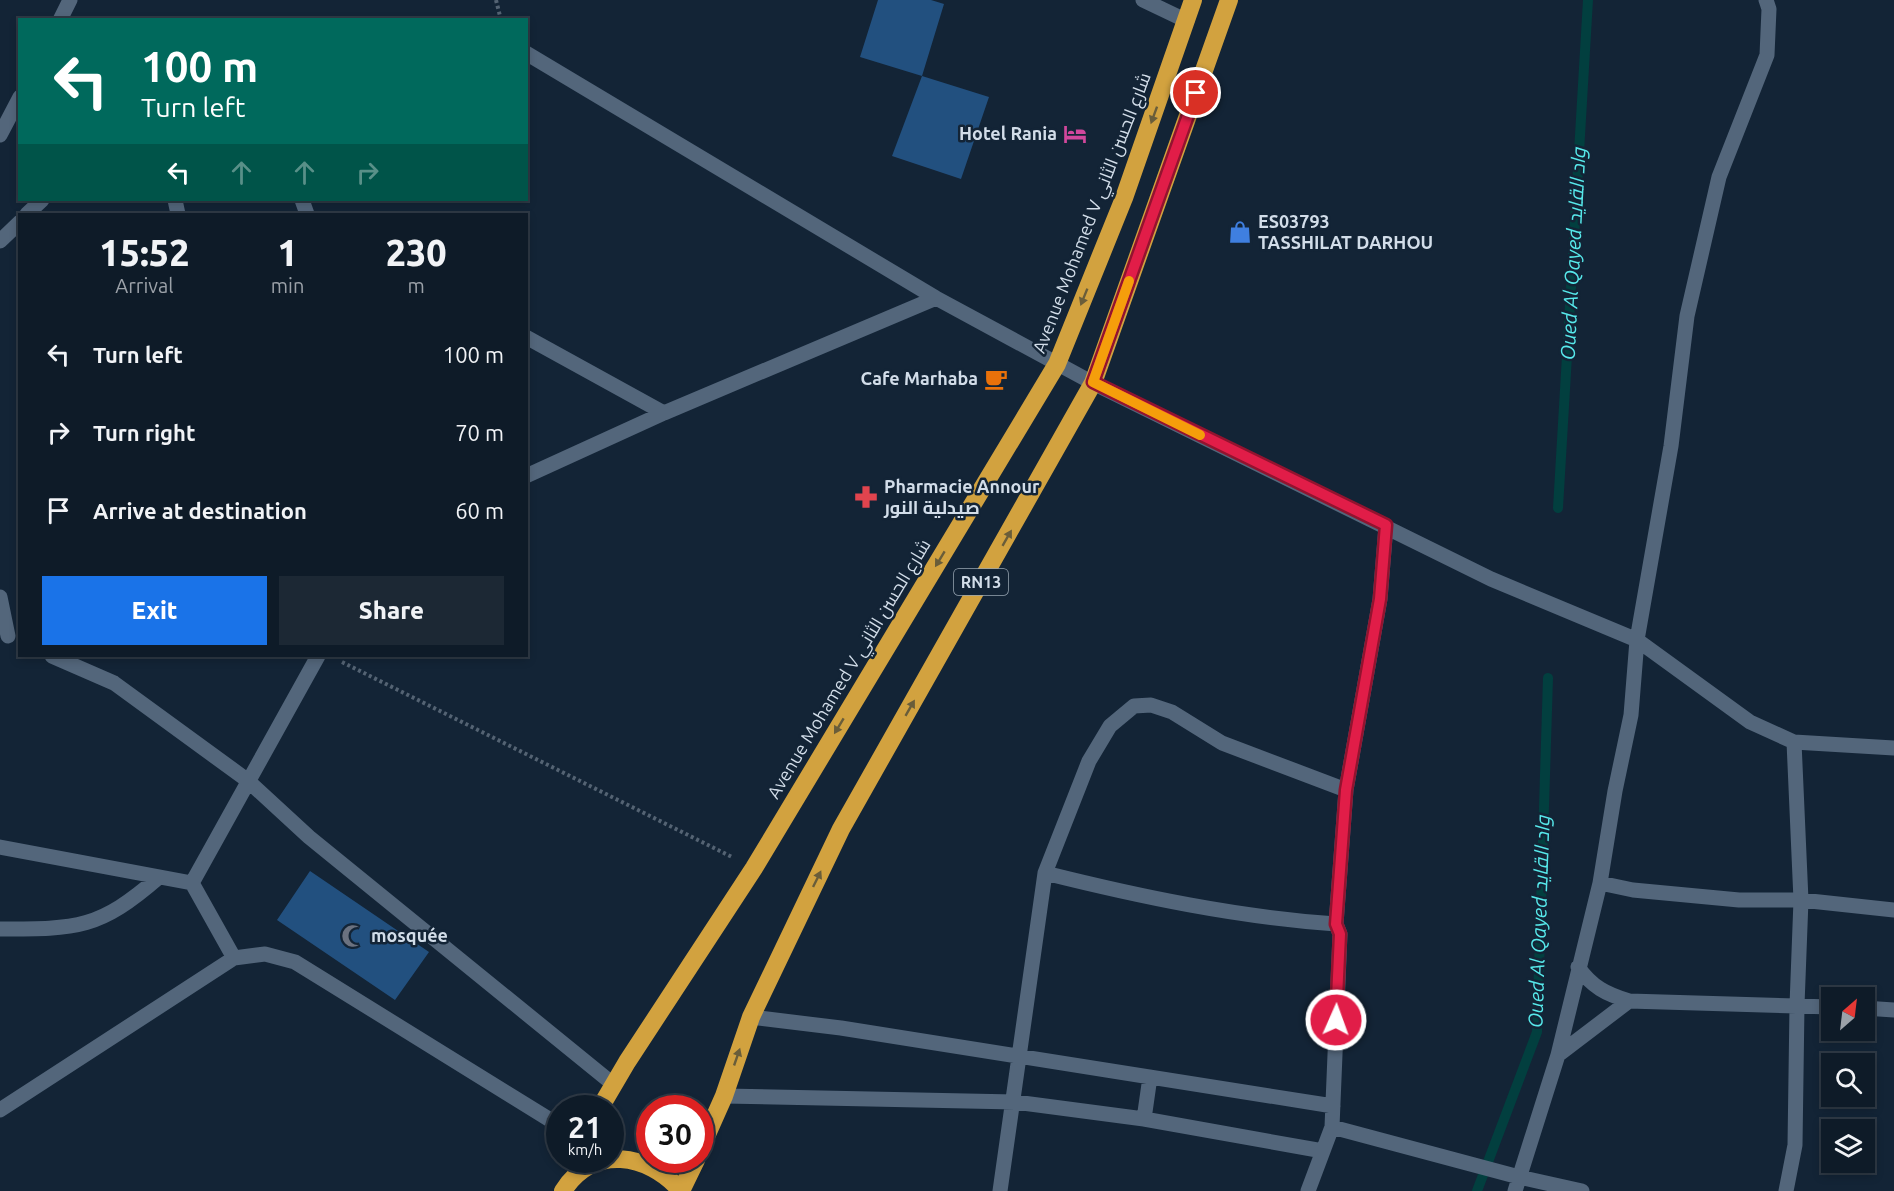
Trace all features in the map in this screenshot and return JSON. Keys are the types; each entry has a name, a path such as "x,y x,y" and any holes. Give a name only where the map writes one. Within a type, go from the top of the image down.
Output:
{"highway":[{"name":"Avenue Mohamed V شارع الحسن الثاني","path":"607,1095 754,868 1057,364 1124,198 1193,0"},
{"name":"RN13","path":"714,1118 751,1017 841,829 1093,382 1229,0"},
{"path":"624,1159 648,1164 667,1175 681,1191 690,1173"},
{"path":"563,1191 578,1173"}],"street":[{"path":"61,18 70,0"},
{"path":"1143,0 1187,21"},
{"path":"1517,1184 1558,1055 1600,883 1615,791 1631,715 1637,640 1671,446 1687,316 1719,177 1767,55 1769,9 1766,0"},
{"path":"528,54 936,298 1057,364 1491,579 1637,640 1750,722 1794,742 1894,748"},
{"path":"0,135 18,101"},
{"path":"28,213 41,201"},
{"path":"0,241 18,224"},
{"path":"528,475 664,413 936,298"},
{"path":"528,338 664,413"},
{"path":"1308,1191 1332,1127 1340,934 1336,924 1346,790 1380,599 1386,525"},
{"path":"0,597 9,637"},
{"path":"54,657 114,683 247,780 309,837 613,1084"},
{"path":"192,883 247,780 317,657"},
{"path":"1000,1191 1015,1102 1045,873 1089,761 1110,726 1134,706 1151,705 1172,712 1222,743 1346,790"},
{"path":"1786,1191 1795,1145 1801,900 1794,742"},
{"path":"0,847 192,883"},
{"path":"1045,873 1128,894 1248,915 1336,924"},
{"path":"0,928 59,929 95,922 127,905 159,877"},
{"path":"192,883 234,958"},
{"path":"1600,883 1633,890 1739,900 1801,900 1894,910"},
{"path":"0,1110 234,958 265,954 295,962 546,1117"},
{"path":"1578,967 1589,982 1607,994 1629,1001 1821,1006"},
{"path":"1558,1055 1629,1001"},
{"path":"1875,1009 1894,1010"},
{"path":"751,1017 1333,1106"},
{"path":"1144,1119 1150,1077"},
{"path":"724,1096 1015,1102 1144,1119 1323,1151"},
{"path":"1332,1127 1517,1184 1582,1191"}],"path":[{"path":"496,0 500,18"},
{"path":"340,661 754,868"}],"building":[{"path":"878,0 931,0 944,4 922,76 860,57"},
{"path":"922,76 989,97 961,179 892,156"},
{"name":"mosquée","path":"310,871 429,952 395,1000 277,920"}],"waterway":[{"name":"Oued Al Qayed واد القايد","path":"1558,508 1588,0"},
{"name":"Oued Al Qayed واد القايد","path":"1477,1191 1537,1032 1548,678"}],"slow traffic":[{"path":"1129,281 1093,382 1200,435"}],"place":[{"name":"Hotel Rania","path":"1075,134"},
{"name":"ES03793 TASSHILAT DARHOU","path":"1240,232"},
{"name":"Cafe Marhaba","path":"996,379"},
{"name":"Pharmacie Annour صيدلية النور","path":"866,497"},
{"name":"mosquée","path":"353,936"}],"route":[{"path":"1196,93 1093,382 1386,525 1380,599 1346,790 1336,924 1340,934 1336,1020"}]}
